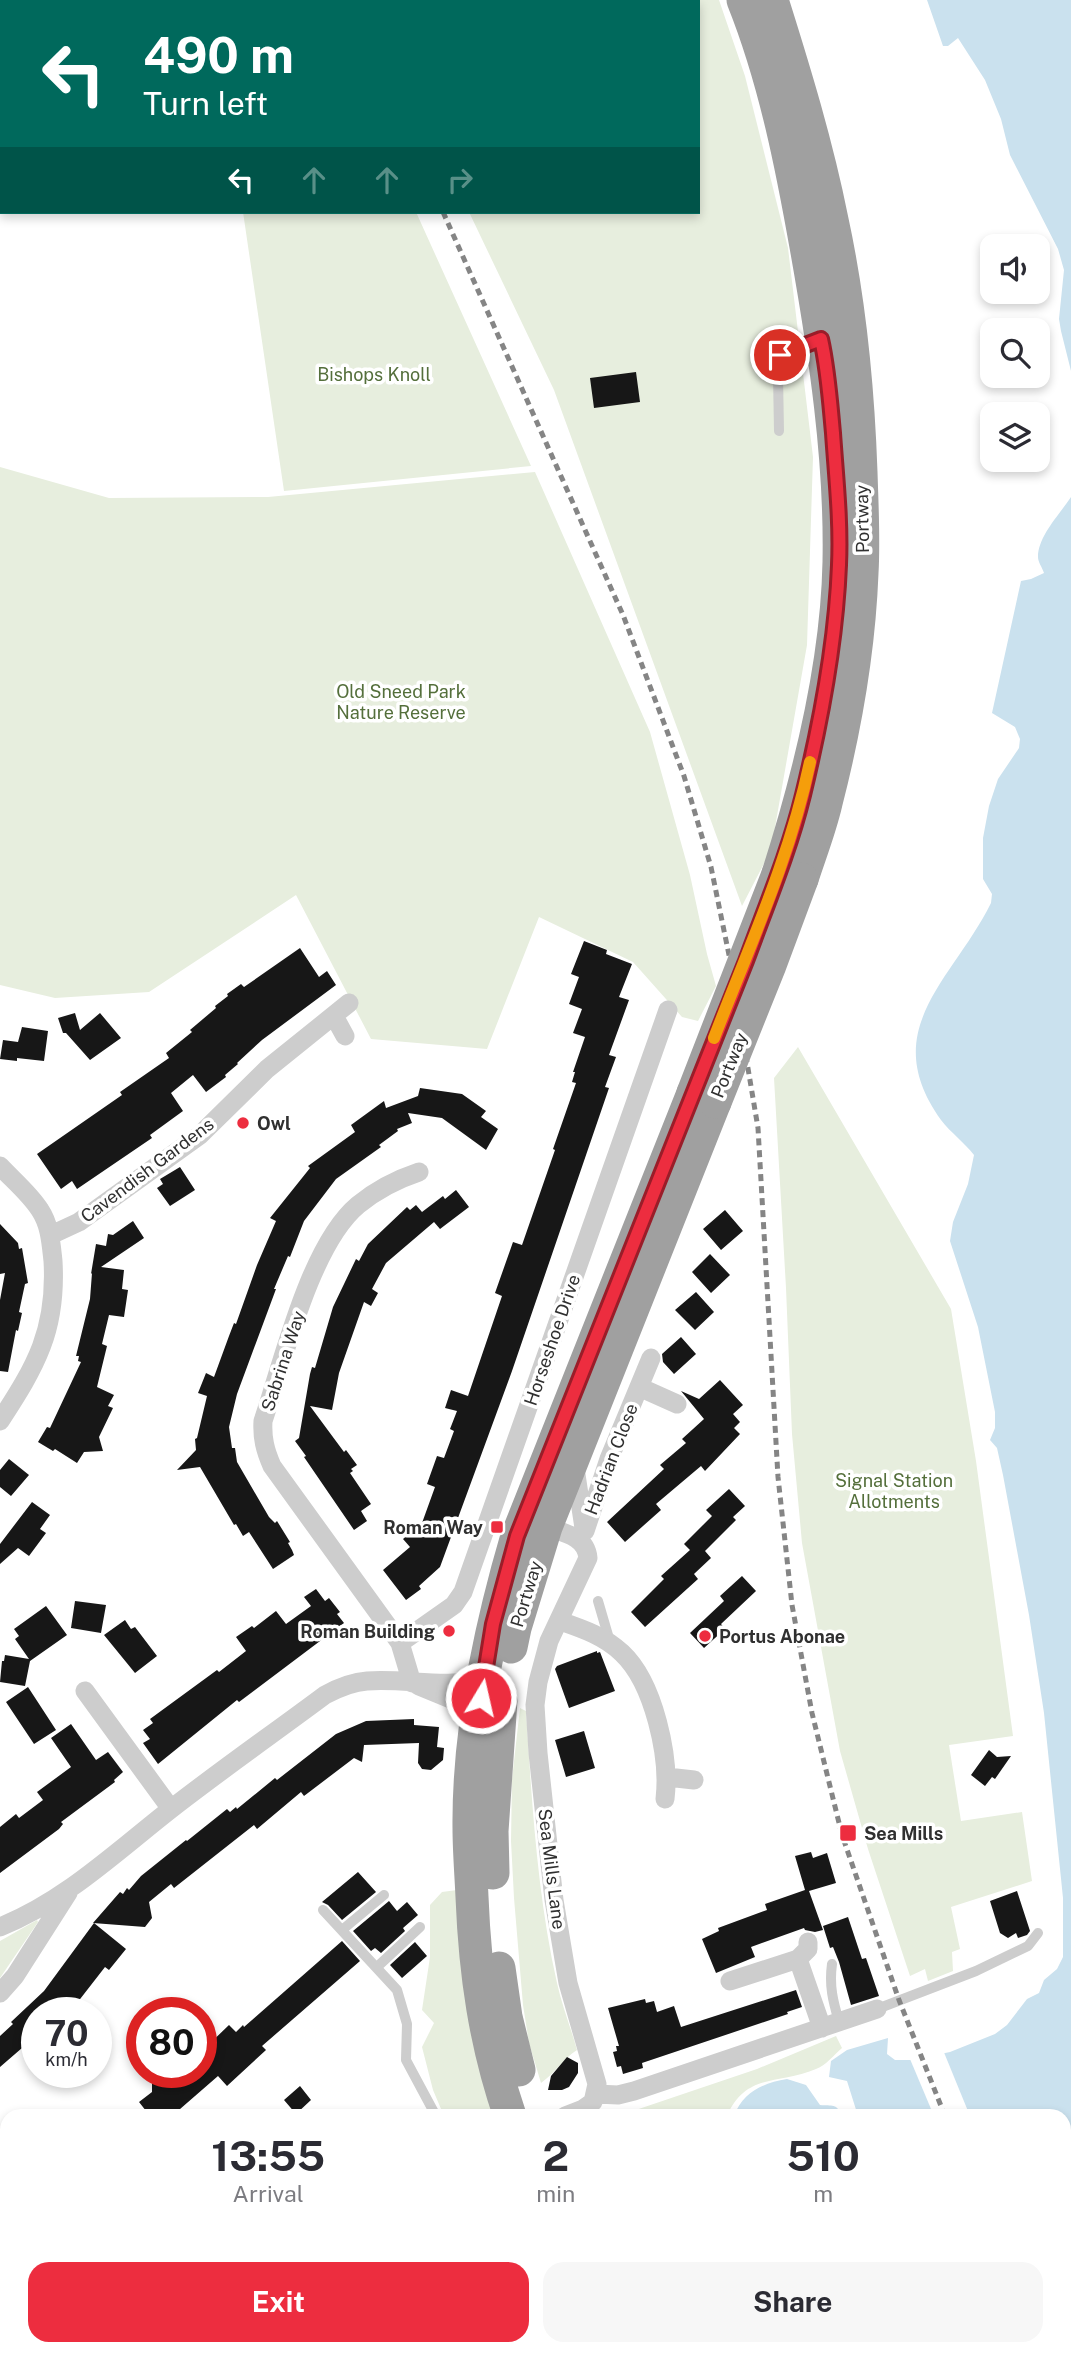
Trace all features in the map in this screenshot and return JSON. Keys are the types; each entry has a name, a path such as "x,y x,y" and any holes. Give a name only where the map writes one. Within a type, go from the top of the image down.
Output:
{"highway":[{"name":"Portway","path":"519,2108 483,2022 474,1941 469,1827 472,1763 478,1717 498,1605 517,1536 704,1098 770,965 790,877 802,797 822,701 838,577 839,506 827,364 784,136 743,0"},
{"name":"Portway","path":"772,0 802,93 835,234 851,332 859,414 862,501 862,573 846,708 826,804 790,877"},
{"name":"Portway","path":"519,2108 495,1937 492,1832 501,1702 515,1628 546,1527 704,1098"}],"street":[{"name":"Cavendish Gardens","path":"51,1235 79,1222 200,1135 267,1069 349,1003"},
{"name":"Horseshoe Drive","path":"400,1643 454,1605 463,1592 668,1010"},
{"path":"334,1016 345,1036"},
{"path":"0,1166 40,1209 51,1235 54,1287 46,1337 27,1379 0,1421"},
{"name":"Sabrina Way","path":"412,1683 400,1643 272,1466 262,1436 263,1421 309,1282 321,1257 356,1206 390,1184 419,1172"},
{"name":"Hadrian Close","path":"586,1540 600,1483 651,1358"},
{"name":"Hadrian Close","path":"639,1387 682,1406"},
{"name":"Hadrian Close","path":"550,1641 588,1558 574,1457"},
{"path":"546,1527 586,1540"},
{"path":"560,1621 591,1632 610,1643 624,1654 639,1674 656,1717 664,1751 667,1777 665,1799"},
{"name":"Sea Mills Lane","path":"550,1641 543,1660 535,1705 538,1753 554,1900 568,1983 597,2084 596,2094"},
{"path":"0,1927 22,1918 71,1888 171,1809 334,1690 366,1681 466,1684 483,1679"},
{"path":"412,1683 453,1700 478,1717"},
{"path":"85,1691 171,1809"},
{"path":"667,1777 694,1780"},
{"path":"0,1993 15,1976 71,1888"},
{"path":"730,1981 797,1959 808,1949 808,1942"},
{"path":"797,1959 830,2025"},
{"path":"583,2109 593,2102 596,2094 618,2095 634,2091 877,2009"}],"lane":[{"path":"779,432 780,355 821,339"},
{"path":"598,1601 610,1643"},
{"path":"342,1930 384,1895"},
{"path":"323,1910 397,1990 407,2024 406,2060 432,2109"},
{"path":"377,1967 420,1927"},
{"path":"877,2009 976,1971 1028,1946 1038,1933"},
{"path":"830,2025 829,1981 832,1964"}],"green space":[{"path":"700,0 719,0 745,76 788,248 813,457 807,645 771,850 742,906 554,390 470,214 700,214"},
{"name":"Bishops Knoll","path":"243,214 417,214 531,466 284,491"},
{"name":"Old Sneed Park Nature Reserve","path":"0,467 109,498 268,497 535,472 650,732 690,875 716,986 698,1021 682,1017 633,962 539,917 487,1049 371,1039 296,895 149,992 55,998 0,985"},
{"name":"Signal Station Allotments","path":"798,1047 951,1309 976,1461 1013,1736 949,1745 961,1821 1022,1812 1032,1881 951,1907 960,1949 952,1952 953,1971 928,1981 925,1969 910,1976 868,1849 840,1751 802,1543 792,1434 774,1078"},
{"path":"520,1708 526,1711 536,1848 550,1950 559,1992 577,2050 541,2083 529,2043 523,2005 514,1898 512,1779"},
{"path":"457,1890 499,2109 441,2109 433,2090 422,2047 434,2023 422,2010 430,1957 430,1905 442,1892"},
{"path":"37,1920 38,1922 0,1978 0,1941"},
{"path":"836,2036 842,2048 816,2069 754,2086 744,2092 731,2109 639,2109 757,2069"}],"water":[{"path":"927,0 1071,0 1071,371 1059,319 1064,270 1058,249 1010,155 1001,119 985,80 958,38 948,46 943,46"},
{"path":"1071,497 1071,2109 856,2109 847,2081 829,2077 831,2061 847,2050 888,2038 887,2054 895,2060 911,2060 950,2052 995,2034 1007,2025 1027,1999 1039,1993 1044,1980 1057,1969 1063,1957 1063,1898 1044,1713 1029,1615 997,1448 990,1440 995,1428 995,1412 978,1327 950,1241 953,1222 968,1184 974,1155 941,1120 923,1088 916,1059 918,1032 927,1006 991,903 992,894 983,879 983,838 998,779 1019,748 1020,739 1015,727 992,713 1021,581 1044,573 1039,563 1039,549 1050,526"},
{"path":"787,2079 806,2085 820,2105 831,2105 838,2109 738,2109 748,2095 770,2083"}],"pier":[{"path":"943,2050 967,2109 931,2109 910,2059"}],"building":[{"path":"636,372 640,402 594,408 590,378"},
{"path":"584,941 607,950 606,954 632,964 619,997 629,1000 609,1055 616,1057 605,1087 609,1088 512,1371 440,1567 419,1586 421,1589 406,1600 383,1570 410,1547 403,1539 422,1523 435,1487 427,1484 437,1456 444,1458 454,1431 450,1429 457,1411 445,1408 451,1390 468,1396 502,1296 495,1293 513,1242 522,1245 555,1150 553,1149 576,1083 572,1082 573,1072 585,1037 573,1033 582,1009 569,1004 579,977 571,974"},
{"path":"300,948 319,977 327,971 336,985 262,1040 225,1075 226,1077 206,1092 193,1075 171,1093 183,1111 150,1135 152,1138 77,1189 72,1181 61,1189 37,1154 122,1095 120,1092 169,1058 166,1053 192,1032 190,1030 216,1008 227,994 241,984 244,987"},
{"path":"75,1013 80,1030 100,1013 121,1038 90,1060 66,1033 63,1033 58,1018"},
{"path":"22,1027 48,1031 44,1061 0,1059 3,1040 18,1042"},
{"path":"420,1088 462,1094 486,1111 481,1117 498,1129 486,1150 442,1118 408,1113 412,1123 397,1129 398,1131 379,1145 381,1147 336,1179 304,1221 274,1289 237,1394 229,1427 237,1462 269,1517 275,1523 277,1521 290,1542 288,1543 294,1555 273,1569 249,1532 243,1536 236,1524 234,1525 200,1467 177,1470 196,1450 195,1439 207,1396 198,1393 206,1373 214,1377 234,1323 236,1324 276,1221 270,1218 310,1168 308,1166 355,1132 351,1125 384,1101 386,1108 418,1096"},
{"path":"180,1167 195,1190 170,1206 157,1188 163,1184 160,1179"},
{"path":"456,1190 469,1207 440,1229 434,1222 386,1263 372,1289 378,1293 371,1306 364,1302 339,1373 332,1410 310,1406 357,1465 350,1473 371,1504 361,1511 367,1521 354,1530 295,1441 299,1438 312,1367 315,1368 333,1307 356,1259 359,1261 368,1244 407,1207 410,1210 416,1205 422,1212"},
{"path":"725,1210 743,1231 721,1250 703,1229"},
{"path":"133,1221 144,1238 101,1267 124,1270 122,1289 128,1290 124,1317 109,1315 102,1344 107,1346 97,1387 114,1395 108,1406 113,1408 99,1437 103,1451 84,1452 77,1463 38,1442 47,1427 50,1428 81,1362 78,1361 79,1356 76,1356 90,1299 96,1244 106,1246 108,1234 113,1235"},
{"path":"0,1224 18,1243 19,1249 22,1248 28,1283 25,1284 19,1312 22,1313 8,1372 0,1371 0,1300 5,1273 0,1274"},
{"path":"710,1254 730,1275 711,1293 692,1272"},
{"path":"696,1292 714,1312 695,1330 675,1310"},
{"path":"681,1337 696,1354 674,1374 663,1362 662,1354"},
{"path":"720,1380 743,1405 733,1414 740,1422 734,1428 740,1434 705,1471 701,1466 656,1504 661,1510 625,1542 607,1522 664,1469 660,1465 686,1443 682,1439 704,1419 681,1391 699,1399"},
{"path":"9,1459 29,1475 11,1496 0,1487 0,1470"},
{"path":"729,1489 745,1506 733,1517 736,1520 705,1551 711,1558 694,1574 698,1579 645,1627 631,1612 664,1579 661,1576 690,1550 684,1544 712,1516 706,1510"},
{"path":"32,1502 50,1515 40,1529 46,1533 29,1556 18,1548 0,1564 0,1544"},
{"path":"742,1576 756,1591 721,1624 725,1629 704,1648 690,1633 724,1601 720,1596"},
{"path":"316,1589 325,1601 329,1598 340,1612 337,1614 344,1623 239,1702 237,1700 158,1764 143,1743 150,1739 143,1730 153,1723 150,1719 246,1651 236,1637 252,1626 254,1628 276,1611 286,1624 311,1606 304,1597"},
{"path":"75,1601 106,1605 101,1633 71,1628"},
{"path":"46,1606 67,1635 30,1661 25,1686 0,1682 5,1655 29,1659 15,1639 19,1636 14,1629"},
{"path":"125,1620 131,1629 135,1627 157,1656 135,1673 104,1635"},
{"path":"600,1652 615,1691 569,1708 555,1669"},
{"path":"28,1687 56,1730 34,1744 6,1702"},
{"path":"414,1719 414,1725 439,1727 437,1747 444,1748 443,1760 431,1770 422,1769 418,1763 419,1743 364,1745 362,1762 354,1758 304,1796 301,1792 257,1829 254,1825 174,1888 171,1884 149,1902 152,1918 145,1927 93,1923 120,1892 123,1894 127,1888 129,1890 141,1876 186,1840 227,1809 230,1812 236,1807 237,1809 336,1734 366,1721"},
{"path":"71,1724 96,1760 108,1752 123,1772 115,1782 61,1822 63,1824 59,1829 0,1873 0,1827 16,1814 19,1818 43,1800 37,1792 71,1767 51,1738"},
{"path":"584,1731 595,1768 566,1777 555,1740"},
{"path":"989,1750 997,1757 1011,1756 995,1779 992,1777 985,1786 971,1775"},
{"path":"811,1852 813,1858 827,1853 836,1883 809,1891 823,1930 815,1932 804,1928 751,1947 755,1957 716,1973 702,1939 719,1931 718,1928 767,1910 765,1904 805,1890 795,1856"},
{"path":"358,1872 376,1892 342,1920 322,1902"},
{"path":"1017,1891 1030,1931 1018,1938 1016,1933 1008,1938 1000,1933 990,1901"},
{"path":"389,1901 397,1911 407,1902 418,1915 381,1953 375,1948 371,1951 353,1931"},
{"path":"848,1917 862,1959 866,1958 879,1996 851,2005 839,1962 833,1947 830,1948 823,1926"},
{"path":"94,1923 126,1949 109,1970 105,1967 82,1997 38,1997"},
{"path":"342,1941 360,1961 262,2046 266,2050 227,2086 217,2077 217,2037 229,2025 236,2032 243,2025 244,2027"},
{"path":"415,1942 427,1956 402,1978 390,1965"},
{"path":"796,1990 802,2007 787,2012 788,2014 642,2063 643,2068 623,2074 621,2066 617,2067 613,2052 617,2051 616,2046 619,2046 608,2008 645,1999 646,2003 654,2001 657,2012 674,2006 681,2027"},
{"path":"21,2013 21,2049 0,2067 0,2036 13,2024 11,2022"},
{"path":"567,2057 578,2063 578,2073 569,2087 548,2090 551,2076"},
{"path":"300,2086 311,2100 301,2109 292,2109 284,2100"},
{"path":"152,2088 204,2088 180,2109 144,2109 139,2102 152,2092"}],"railway":[{"path":"444,214 623,615 684,776 711,867 729,955 758,1128 778,1477 792,1605 812,1713 842,1835 899,2000 942,2109"}],"slow traffic":[{"path":"714,1038 778,874 810,762"}],"place":[{"name":"Owl","path":"243,1123"},
{"name":"Roman Way","path":"497,1527"},
{"name":"Roman Building","path":"449,1631"},
{"name":"Portus Abonae","path":"705,1636"},
{"name":"Sea Mills","path":"848,1833"}],"route":[{"path":"481,1698 493,1624 517,1536 746,961 778,874 802,797 822,701 834,624 839,565 839,506 827,364 821,339 780,355"}]}
